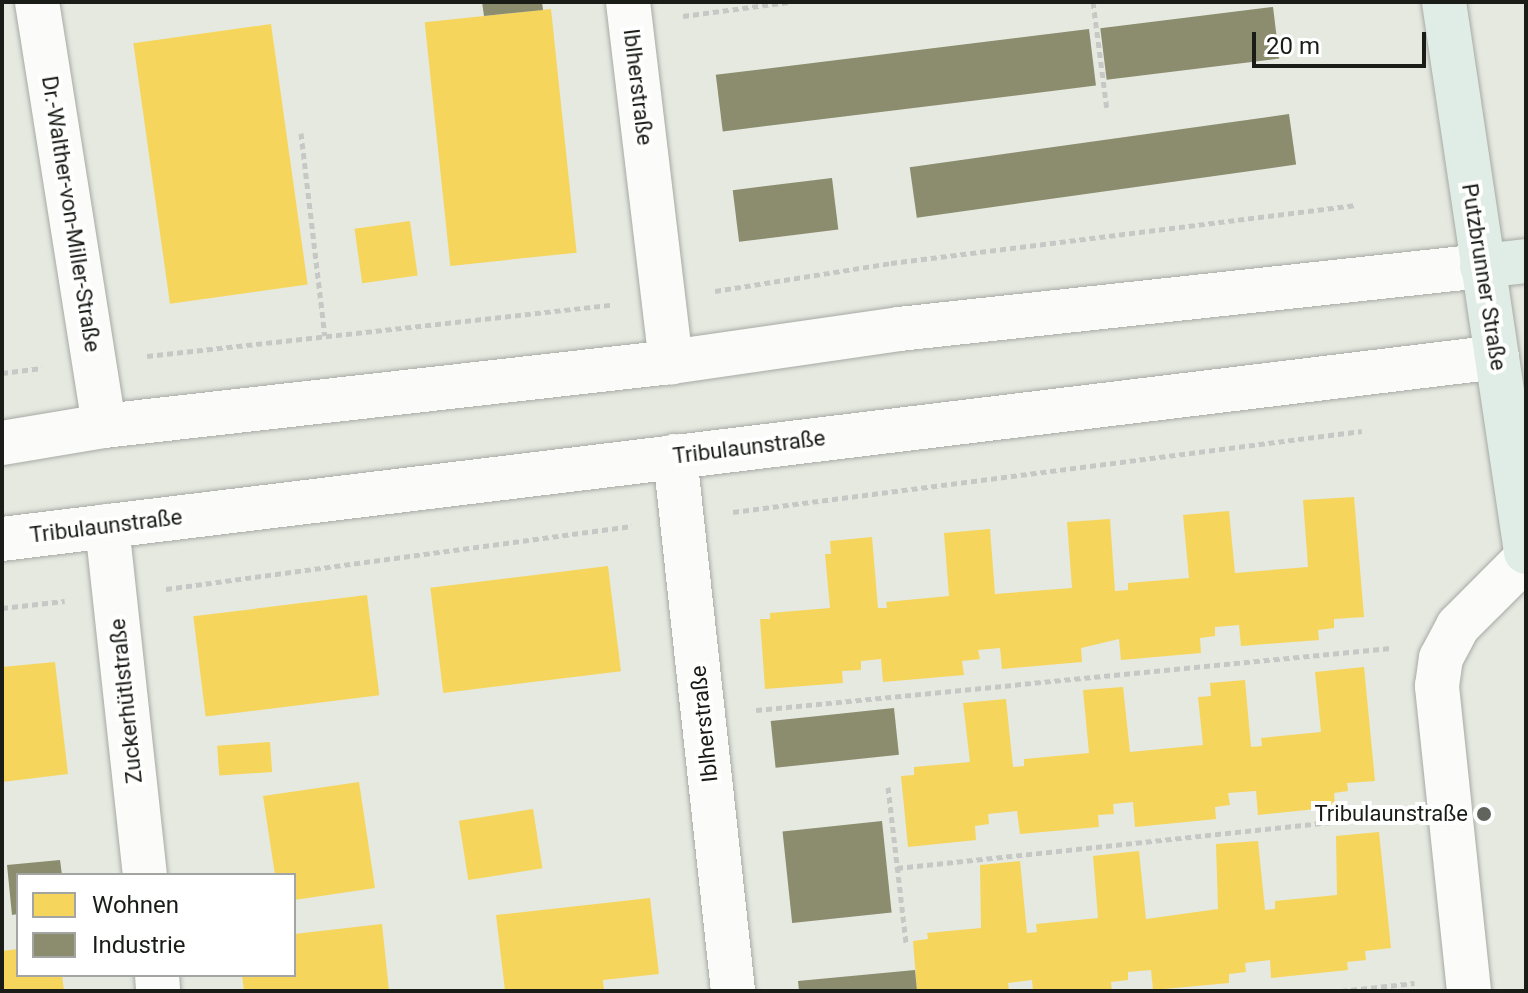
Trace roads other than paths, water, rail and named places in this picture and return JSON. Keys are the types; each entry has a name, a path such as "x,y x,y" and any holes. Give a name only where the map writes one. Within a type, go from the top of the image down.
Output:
{"main road":[{"name":"Putzbrunner Straße","path":"1444,2 1482,266 1511,355 1526,555"},
{"path":"1482,266 1526,261"}],"street":[{"name":"Dr.-Walther-von-Miller-Straße","path":"37,2 104,426"},
{"name":"Iblherstraße","path":"629,14 671,362"},
{"path":"2,443 104,426 671,362 899,329 1482,266"},
{"name":"Tribulaunstraße","path":"2,539 1511,355"},
{"name":"Iblherstraße","path":"675,456 733,991"},
{"name":"Zuckerhütlstraße","path":"107,526 145,873"},
{"name":"Putzbrunner Straße","path":"1469,991 1454,810 1437,686 1441,658 1458,626 1526,555"}],"place":[{"name":"Tribulaunstraße","path":"1484,814"}]}
